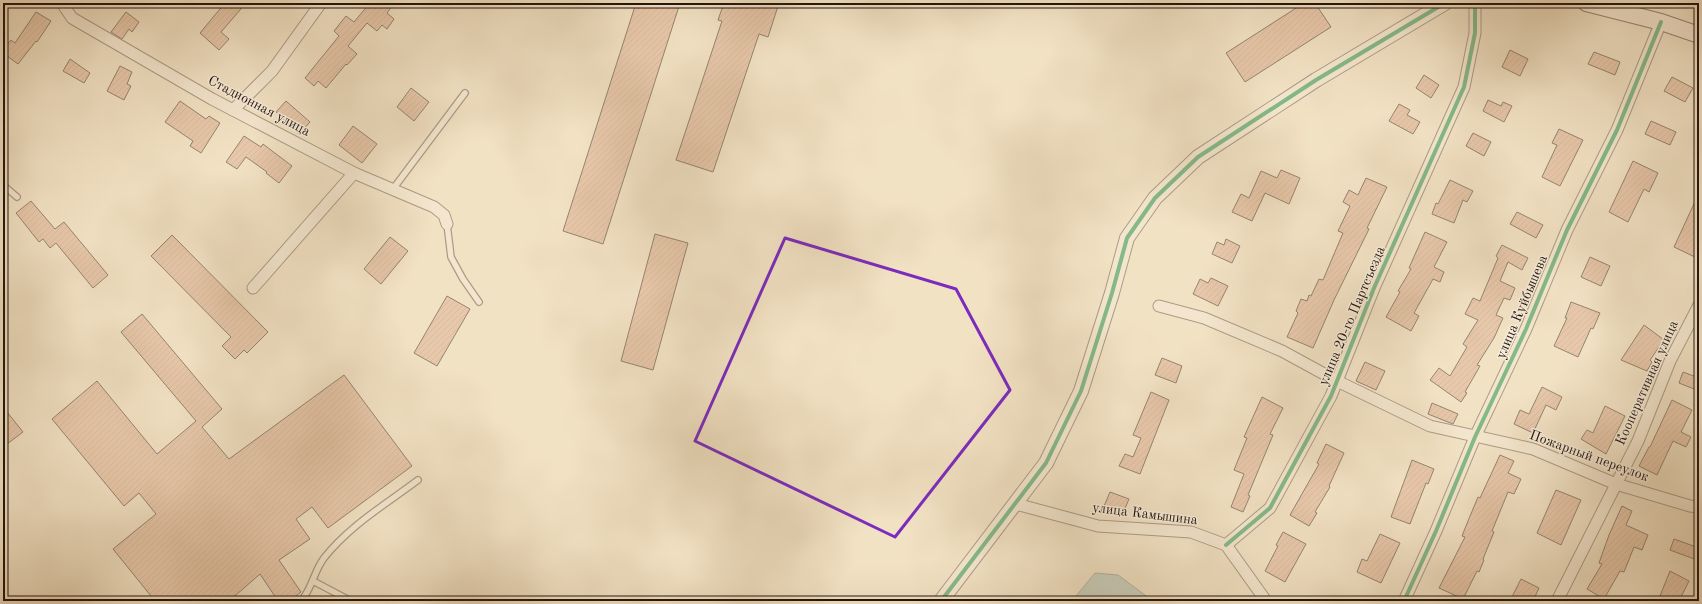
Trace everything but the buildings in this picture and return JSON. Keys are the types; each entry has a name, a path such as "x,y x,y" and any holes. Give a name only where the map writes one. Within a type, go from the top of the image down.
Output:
{"main road":[{"path":"1586,3 1661,22 1699,35"}],"street":[{"name":"Стадионная улица","path":"62,3 72,18 233,110 354,173 434,207 444,216 447,224"},
{"path":"233,110 272,71 321,3"},
{"path":"941,601 1046,463 1080,391 1112,293 1127,238 1155,198 1198,157 1316,80 1445,3"},
{"name":"улица 20-го Партсъезда","path":"1226,545 1270,508 1331,396 1374,288 1464,87 1475,33 1475,3"},
{"name":"улица Куйбышева","path":"1404,601 1436,531 1475,437 1526,329 1567,230 1617,130 1661,22"},
{"path":"253,288 354,173"},
{"name":"Кооперативная улица","path":"1557,601 1638,441 1670,361 1699,305"},
{"name":"Пожарный переулок","path":"1158,306 1204,318 1282,351 1336,381 1430,426 1475,437 1533,448 1616,484 1690,506 1699,506"},
{"name":"улица Камышина","path":"1016,504 1098,526 1191,532 1226,545"},
{"path":"1226,545 1266,601"}],"lane":[{"path":"393,189 466,93"},
{"path":"3,185 17,197"},
{"path":"447,224 452,257 463,279 479,302"},
{"path":"301,601 306,596 323,560 341,539 418,480"},
{"path":"313,581 351,601"}],"highlighted area":[{"path":"785,238 956,289 1010,390 895,537 695,441"}],"water":[{"path":"1095,573 1118,575 1153,601 1072,601"}],"cycle path":[{"path":"941,601 1046,463 1081,391 1112,293 1127,238 1155,198 1198,157 1316,80 1445,3"},
{"path":"1226,545 1270,508 1331,396 1374,288 1464,87 1475,33 1475,3"},
{"path":"1404,601 1436,531 1475,437 1526,329 1567,230 1617,130 1661,22"}]}
